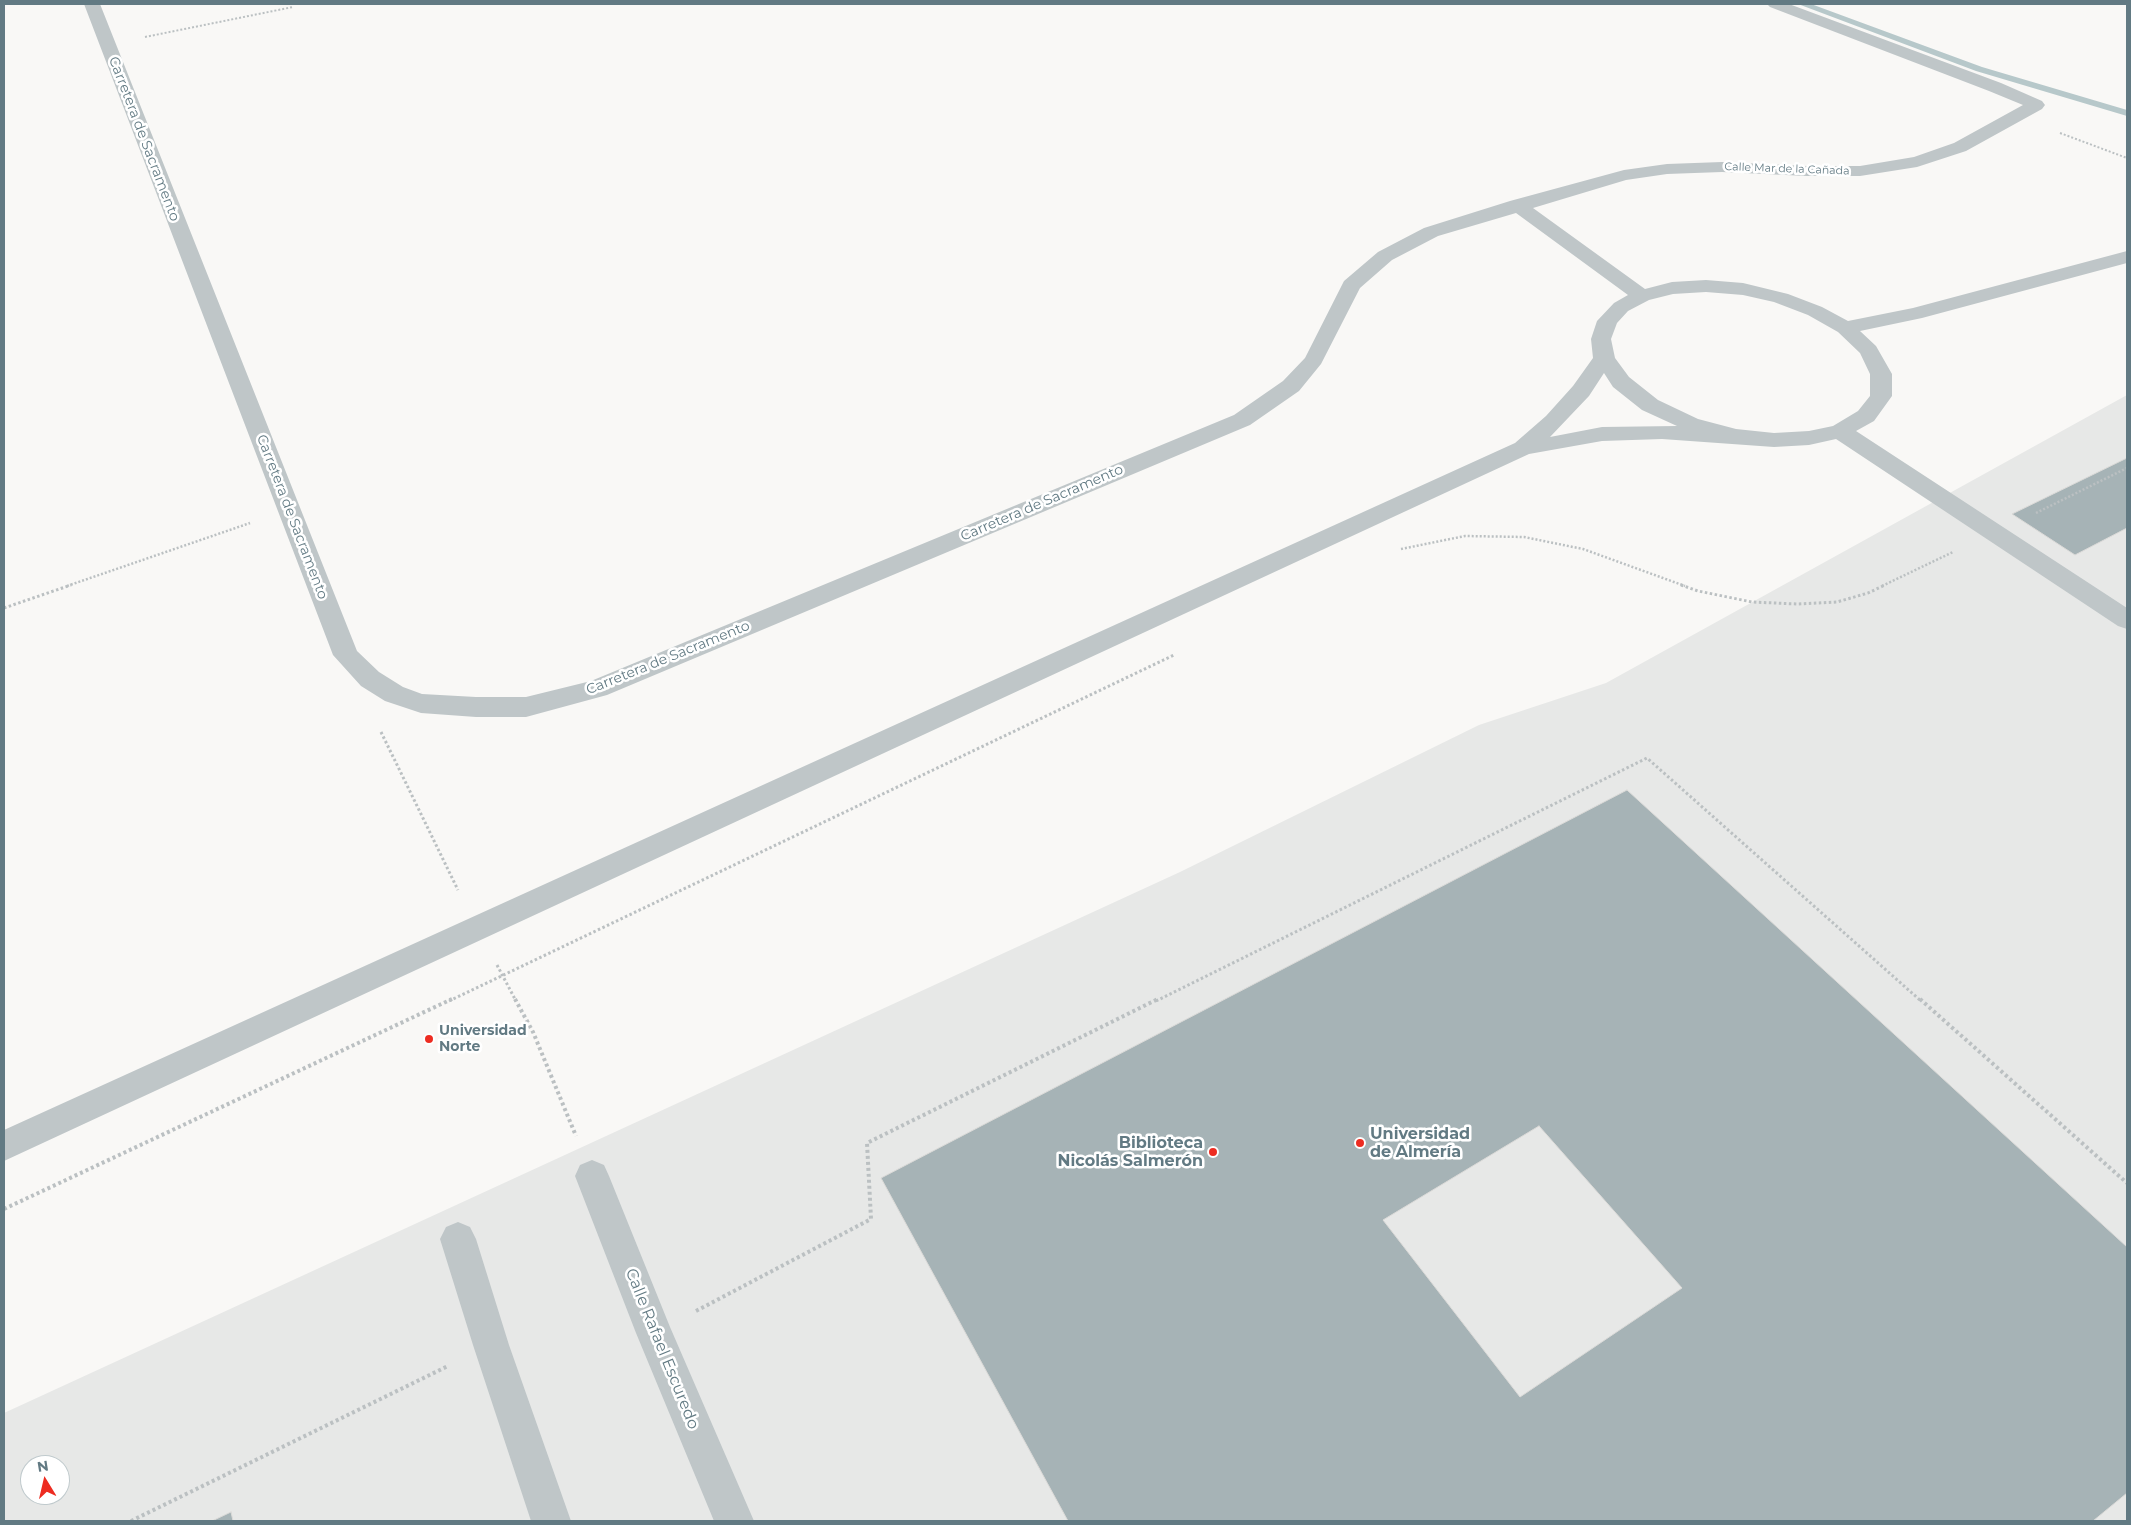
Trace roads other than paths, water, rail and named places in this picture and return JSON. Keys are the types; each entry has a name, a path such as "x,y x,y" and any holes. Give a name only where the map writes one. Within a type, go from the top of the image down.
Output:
{"street":[{"name":"Carretera de Sacramento","path":"92,4 346,655 370,679 394,694 421,703 476,707 526,707 598,688 1242,420 1290,386 1314,360 1352,285 1385,256 1431,232 1517,205"},
{"name":"Calle Mar de la Cañada","path":"1517,205 1624,175 1667,169 1722,167 1807,171 1860,171 1917,162 1960,148 2036,105 1995,87 1775,4"},
{"path":"1517,205 1642,296"},
{"path":"1845,328 1915,314 2127,257"},
{"path":"4,1146 1522,448 1602,434 1662,432 1774,440 1809,438 1840,431 1866,416 1880,396 1881,374 1869,350 1845,328 1815,311 1790,301 1743,289 1706,286 1672,288 1642,296 1621,307 1606,321 1601,339 1604,358 1620,382 1650,405 1690,424 1736,436"},
{"path":"1522,448 1554,420 1581,391 1604,358"},
{"path":"1840,431 2127,620"},
{"name":"Calle Rafael Escuredo","path":"592,1176 654,1333 734,1521"},
{"path":"458,1239 491,1344 551,1521"}],"waterway":[{"path":"1803,4 1979,69 2127,113"}],"place":[{"name":"Universidad Norte","path":"429,1039"},
{"name":"Universidad de Almería","path":"1360,1143"},
{"name":"Biblioteca Nicolás Salmerón","path":"1213,1152"}]}
